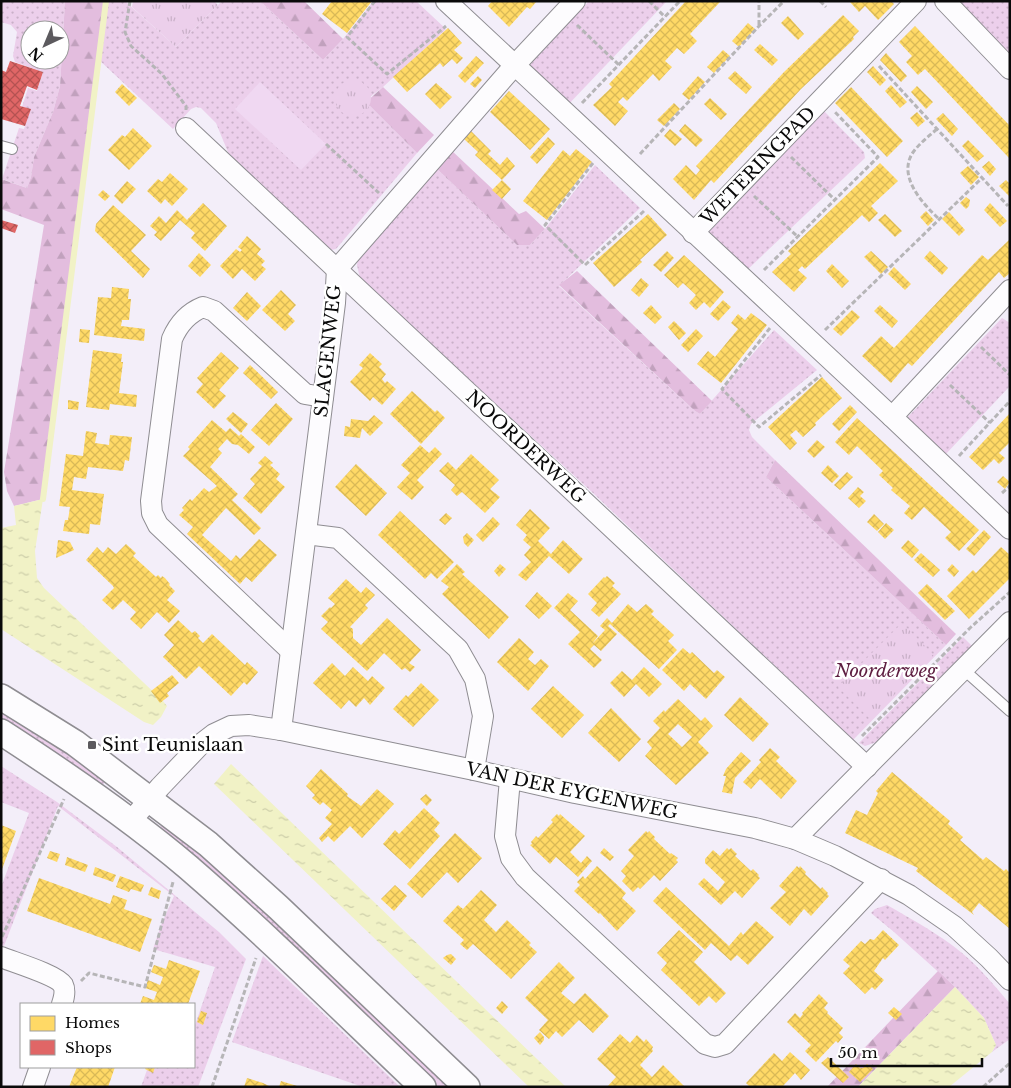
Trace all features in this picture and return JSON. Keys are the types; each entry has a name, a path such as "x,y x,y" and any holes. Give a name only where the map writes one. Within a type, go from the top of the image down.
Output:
{"street":[{"path":"446,1 693,233 892,416 1010,529"},
{"name":"WETERINGPAD","path":"693,233 916,1"},
{"path":"945,1 1010,69"},
{"name":"SLAGENWEG","path":"281,730 335,303 336,269 514,66 569,7"},
{"name":"NOORDERWEG","path":"186,128 866,767"},
{"path":"892,416 1010,290"},
{"path":"291,651 158,525 152,513 151,501 172,339 177,328 193,311 203,307 214,311 305,394 323,397"},
{"path":"306,534 338,538 458,649 475,679 483,716 474,770"},
{"path":"795,839 1010,622"},
{"path":"1,698 75,743 150,798 208,844 278,907 467,1087"},
{"name":"VAN DER EYGENWEG","path":"131,821 150,798 214,734 231,726 249,725 281,730 510,779 755,828 795,839 909,894 954,926 1010,980"},
{"path":"1,732 61,770 131,821 188,867 251,924 422,1087"},
{"path":"510,779 505,836 512,858 525,877 705,1044 715,1048 725,1044 881,879"},
{"path":"1,957 56,978 63,986 63,1000"},
{"path":"33,1087 40,1068"}],"lane":[{"path":"1,146 12,149"},
{"path":"963,669 1010,712"}],"path":[{"path":"130,1 125,32 131,46 162,74 186,106 186,128"},
{"path":"375,1 348,37 387,74 460,15"},
{"path":"649,1 665,18"},
{"path":"569,117 680,1"},
{"path":"759,1 759,26"},
{"path":"626,170 784,1"},
{"path":"820,1 826,7"},
{"path":"569,7 619,65"},
{"path":"867,52 1008,206"},
{"name":"WETERINGPAD","path":"749,284 878,158 822,99"},
{"path":"937,129 914,151 908,163 911,184 927,207 939,219"},
{"path":"326,144 392,205"},
{"path":"778,144 835,200"},
{"path":"603,148 545,225 585,264 657,198"},
{"path":"812,343 982,178"},
{"path":"741,183 798,237"},
{"path":"781,314 722,389 759,427 835,364"},
{"path":"968,334 1010,375"},
{"path":"935,370 990,423"},
{"path":"946,469 1010,401"},
{"path":"848,750 970,628 1010,592"},
{"path":"1,939 67,792"},
{"path":"63,1000 89,973 145,987 175,874"},
{"path":"212,1087 259,950"},
{"path":"983,1087 1010,1063"}],"green space":[{"path":"1,1 65,1 64,20 20,20 20,64 15,62 13,56 17,32 11,25 1,22"},
{"path":"65,1 106,1 43,499 14,506 7,491 4,472 44,225 1,209 1,179 27,188 34,157 53,112 60,86 61,70 70,70 70,20 64,20"},
{"path":"106,1 125,1 176,47 222,1 260,1 323,60 374,1 416,1 446,29 366,102 417,153 336,249 331,250 325,247 230,157 216,123 201,108 191,109 173,129 98,59"},
{"path":"133,1 214,1 218,5 176,47 132,7"},
{"path":"260,1 304,1 343,39 323,60"},
{"path":"589,1 667,1 565,108 528,67"},
{"path":"957,1 1010,1 1010,57"},
{"path":"37,70 61,70 60,86 53,112 34,157 27,188 2,179 19,128 24,129 30,110 22,107 28,88 37,91 43,72"},
{"path":"353,80 360,81 366,85 370,91 370,105 366,111 360,115 353,116 346,115 340,111 336,105 335,98 336,91 340,85 346,81"},
{"path":"383,87 434,135 417,153 366,102"},
{"path":"823,110 864,152 865,158 745,272 706,232"},
{"path":"450,149 519,214 526,211 545,229 530,245 517,245 435,167"},
{"path":"595,165 640,208 559,286 700,414 774,330 817,370 751,424 749,430 752,437 775,460 766,477 946,645 853,740 593,493 360,279 357,265 358,257 435,167 517,245 530,245 545,229"},
{"path":"577,271 712,401 700,414 559,285"},
{"path":"1002,318 1010,323 1010,386 944,456 905,420"},
{"path":"775,460 956,634 946,645 766,477"},
{"name":"Noorderweg","path":"902,623 934,655 870,719 838,687"},
{"path":"963,637 972,646 877,742 865,746 859,743"},
{"path":"1,703 109,776 100,789 1,724"},
{"path":"1,766 57,802 117,847 219,932 246,959 198,1087 141,1087 148,1068 195,1068 195,1025 215,967 153,949 174,896 58,806 4,946 1,945 1,887 29,813 1,802"},
{"path":"168,821 456,1087 432,1087 158,830 163,823"},
{"path":"887,905 953,946 987,977 1010,1004 1010,1039 992,1052 996,1045 984,1018 955,987 871,913 875,909"},
{"path":"263,956 400,1087 363,1087 232,1042"},
{"path":"938,971 955,987 858,1087 827,1087"}],"shaded area":[{"path":"260,82 326,144 301,170 235,109"}],"water":[{"path":"43,499 35,551 37,578 44,588 167,706 161,717 153,725 144,722 1,629 1,528 16,525 14,506"},
{"path":"231,764 566,1087 529,1087 214,784"},
{"path":"955,987 984,1018 996,1045 992,1052 949,1087 858,1087"}],"building: Homes":[{"path":"332,1 372,1 347,33 322,14"},
{"path":"492,1 537,1 530,9 527,7 509,27 488,6"},
{"path":"686,1 721,1 690,34 697,41 684,54 677,48 665,61 672,67 659,81 653,74 627,101 623,97 618,102 628,111 615,126 593,105 612,87 609,84"},
{"path":"849,1 891,1 894,4 878,20 865,6 859,12"},
{"path":"843,15 859,31 853,37 854,39 801,89 714,183 711,180 694,200 673,179 686,165 696,175 700,170 696,166 784,72"},
{"path":"788,16 804,34 798,40 781,23"},
{"path":"748,23 755,29 739,47 732,41"},
{"path":"915,26 1010,126 1010,159 925,69 918,75 906,62 912,56 899,42"},
{"path":"448,28 462,43 454,50 463,58 457,64 452,59 443,67 440,63 407,92 393,77"},
{"path":"760,44 778,60 772,66 754,50"},
{"path":"723,50 730,56 714,73 707,67"},
{"path":"886,53 907,76 901,82 880,60"},
{"path":"476,56 484,63 465,83 458,76"},
{"path":"873,66 886,80 880,86 867,72"},
{"path":"735,71 752,87 746,94 728,78"},
{"path":"478,76 482,80 475,88 470,84"},
{"path":"698,76 705,82 689,100 682,94"},
{"path":"436,83 452,97 440,109 425,94"},
{"path":"122,84 137,98 129,106 115,92"},
{"path":"891,85 907,102 900,108 885,91"},
{"path":"917,86 933,102 926,109 911,92"},
{"path":"851,87 903,141 887,157 835,103"},
{"path":"509,91 550,129 530,150 490,112"},
{"path":"710,98 727,114 721,120 704,104"},
{"path":"674,103 680,109 664,126 657,120"},
{"path":"917,112 925,121 918,127 910,118"},
{"path":"943,113 958,129 952,136 936,119"},
{"path":"685,124 703,140 696,147 679,131"},
{"path":"133,128 152,146 129,170 108,150 122,135 125,137"},
{"path":"670,129 682,139 675,146 664,136"},
{"path":"471,131 491,151 488,154 500,165 507,157 515,166 502,180 475,155 478,152 464,139"},
{"path":"548,137 555,144 537,164 530,157"},
{"path":"968,140 984,156 977,162 962,146"},
{"path":"576,149 592,162 547,220 523,201 563,150 570,156"},
{"path":"989,161 996,169 990,176 982,167"},
{"path":"880,163 898,181 871,206 878,213 869,222 862,215 805,269 802,266 798,270 807,278 794,292 772,272 791,254 788,251"},
{"path":"968,166 979,177 971,185 960,173"},
{"path":"170,173 188,189 172,206 165,199 161,204 147,191 158,179 162,182"},
{"path":"502,180 511,189 502,199 492,190"},
{"path":"1006,180 1010,184 1010,197 999,186"},
{"path":"127,181 136,189 122,204 114,196"},
{"path":"103,190 110,196 105,201 98,195"},
{"path":"966,197 970,200 969,206 966,209 960,203"},
{"path":"203,203 227,226 205,251 191,238 195,233 180,220 161,241 154,235 157,232 150,226 159,216 166,223 177,210 187,220"},
{"path":"990,203 1007,221 1000,227 984,210"},
{"path":"113,205 146,235 131,251 150,269 143,278 95,231 96,224"},
{"path":"926,211 934,220 928,226 920,217"},
{"path":"949,212 965,230 959,236 942,219"},
{"path":"648,214 667,235 640,260 642,262 614,287 593,263"},
{"path":"885,214 902,231 895,237 878,220"},
{"path":"247,236 261,249 257,254 265,261 261,265 266,269 255,281 242,269 233,279 220,266 236,249 240,252 242,250 238,247"},
{"path":"1010,239 1010,273 1004,278 999,272 912,366 908,363 891,383 862,356 881,336 894,348 982,255 988,260"},
{"path":"667,251 674,258 661,272 653,265"},
{"path":"871,251 888,267 881,274 864,257"},
{"path":"930,251 948,268 942,275 924,258"},
{"path":"199,253 211,265 200,277 188,266"},
{"path":"684,255 724,292 710,308 704,302 696,310 689,303 696,295 683,283 678,288 664,275"},
{"path":"832,264 849,281 842,288 826,271"},
{"path":"894,267 911,284 905,290 888,274"},
{"path":"641,278 649,285 639,297 631,290"},
{"path":"112,287 129,289 128,299 131,299 129,320 122,320 121,326 145,329 144,341 94,335 98,297 111,298"},
{"path":"281,290 296,305 288,314 295,321 285,331 262,310"},
{"path":"247,292 261,306 247,321 233,308"},
{"path":"723,300 731,307 718,321 710,314"},
{"path":"651,305 662,317 655,324 643,313"},
{"path":"880,305 898,321 892,328 874,311"},
{"path":"852,310 860,317 841,336 833,329"},
{"path":"751,313 767,325 721,383 697,364 708,351 715,357 738,329 731,323 738,314 745,320"},
{"path":"674,321 686,333 679,340 668,327"},
{"path":"80,329 90,330 89,343 79,342"},
{"path":"696,329 703,336 688,352 681,345"},
{"path":"93,350 122,354 121,362 123,362 119,393 137,395 136,407 110,404 109,410 86,407"},
{"path":"221,352 239,368 219,390 226,396 214,409 196,392 203,384 197,378"},
{"path":"370,353 382,364 379,367 386,374 382,379 385,383 387,381 396,389 382,405 373,397 370,401 350,382 363,368 359,365"},
{"path":"250,365 278,392 271,399 243,373"},
{"path":"822,377 842,398 803,437 796,430 790,435 797,443 790,450 768,427"},
{"path":"412,391 435,412 437,410 445,418 421,444 390,414"},
{"path":"68,400 79,402 78,410 68,409"},
{"path":"276,403 293,419 269,446 251,430"},
{"path":"850,405 857,412 839,431 832,424"},
{"path":"233,412 248,424 241,433 226,419"},
{"path":"1010,413 1010,442 999,453 1005,458 999,464 994,459 983,470 969,457"},
{"path":"374,415 383,423 370,436 362,428 360,438 344,436 345,426 350,427 351,419 368,421"},
{"path":"857,418 979,530 959,551 945,538 951,532 924,507 912,520 904,513 910,506 891,490 893,488 879,475 883,471 857,446 849,455 835,442"},
{"path":"212,420 226,432 230,428 239,436 241,434 255,447 249,454 227,439 218,449 222,453 210,467 238,494 232,500 261,528 254,535 226,508 202,535 231,561 236,555 240,559 259,539 277,555 252,582 246,577 240,584 187,534 193,527 179,515 190,499 192,501 204,488 209,492 217,486 183,456 190,449 188,447"},
{"path":"86,431 97,433 95,443 109,445 110,435 132,437 129,461 125,460 123,471 88,467 86,479 74,477 72,490 104,494 100,525 90,524 89,534 63,531 65,520 68,520 70,507 59,506 66,454 83,456"},
{"path":"817,440 825,447 814,458 807,451"},
{"path":"420,445 429,453 435,447 442,454 417,480 424,487 412,500 397,487 410,473 401,465"},
{"path":"471,454 499,480 490,489 500,497 485,513 462,492 457,496 451,490 455,485 439,471 448,462 456,470"},
{"path":"265,456 273,463 270,465 280,474 276,479 285,487 261,514 243,498 255,484 250,479 262,466 258,463"},
{"path":"356,464 387,493 366,516 335,487"},
{"path":"828,465 839,476 832,483 821,473"},
{"path":"847,472 853,477 840,490 834,485"},
{"path":"1003,476 1010,482 1005,489 997,482"},
{"path":"858,487 864,492 860,496 866,501 859,508 848,498"},
{"path":"530,509 550,528 538,541 551,554 563,540 583,559 569,574 549,556 526,581 518,575 531,562 524,555 531,547 523,540 527,535 516,525"},
{"path":"400,511 454,562 437,579 431,573 425,579 378,535"},
{"path":"446,513 452,518 445,525 439,520"},
{"path":"874,514 884,524 877,531 867,522"},
{"path":"493,517 500,524 483,542 476,535"},
{"path":"886,523 894,530 885,539 878,532"},
{"path":"984,530 991,537 974,556 966,549"},
{"path":"467,533 474,540 468,547 464,543 463,537"},
{"path":"58,540 70,542 74,550 56,558"},
{"path":"908,540 919,550 912,558 901,548"},
{"path":"126,544 136,553 133,556 156,577 158,575 161,578 162,576 165,578 175,591 167,600 180,611 169,623 157,612 141,629 130,619 136,612 123,600 113,610 102,600 114,588 86,560 97,547 103,553 108,547 116,554"},
{"path":"1001,547 1010,555 1010,578 969,619 947,596 973,570 976,573"},
{"path":"921,553 940,570 933,577 914,560"},
{"path":"457,564 465,572 462,574 509,617 489,639 442,594 449,587 441,581"},
{"path":"500,564 506,569 499,577 494,571"},
{"path":"952,564 959,571 954,577 947,570"},
{"path":"607,576 615,583 612,586 621,594 599,617 591,610 597,603 588,594"},
{"path":"346,579 361,593 366,587 375,595 365,605 368,608 350,627 353,629 353,638 361,645 387,618 421,650 409,663 415,667 410,672 405,668 402,670 384,653 367,671 321,629 328,622 321,616 335,604 328,598"},
{"path":"927,584 955,611 945,620 918,593"},
{"path":"537,592 552,606 539,619 525,606"},
{"path":"568,593 578,601 570,610 598,636 592,644 605,630 600,626 607,618 612,623 628,604 637,612 646,604 654,611 651,614 674,635 668,641 677,650 659,669 610,624 608,626 617,634 601,651 594,645 590,649 602,660 594,668 568,644 580,632 554,608"},
{"path":"178,620 192,633 195,631 203,643 212,634 245,665 247,662 258,672 247,685 244,682 231,696 199,666 186,679 163,657 174,645 164,635"},
{"path":"519,638 534,652 528,659 535,665 541,659 549,666 528,691 497,662"},
{"path":"683,648 690,654 692,652 714,673 717,670 725,677 706,699 690,684 684,691 662,670"},
{"path":"332,663 345,676 353,667 368,681 372,676 385,688 370,705 364,698 356,707 349,700 341,709 313,683"},
{"path":"644,667 662,684 649,697 636,684 624,697 610,683 622,671 632,680"},
{"path":"172,675 179,683 167,693 169,696 160,703 151,691"},
{"path":"421,683 439,700 413,727 393,709"},
{"path":"553,686 584,715 562,738 531,709"},
{"path":"740,697 769,724 753,742 724,715"},
{"path":"678,699 701,721 705,717 713,726 698,742 709,753 676,785 645,756 652,748 647,742 660,728 653,721 664,710 665,712","holes":["678,724 692,737 682,747 668,734"]},
{"path":"611,708 641,739 619,762 588,733"},
{"path":"770,748 780,757 776,761 797,781 781,799 760,779 751,789 743,782 761,762 759,760"},
{"path":"741,752 751,761 735,778 732,794 722,792 726,776 723,776 726,769"},
{"path":"321,769 348,794 347,796 361,806 377,789 394,804 362,838 350,826 334,842 328,836 322,842 319,838 332,824 325,818 332,810 323,802 320,805 312,798 315,795 306,786"},
{"path":"892,772 950,821 948,824 963,837 960,840 983,860 986,857 1004,871 1006,869 1010,873 1010,929 979,903 972,912 974,915 916,871 918,868 845,833 856,810 867,815 878,793 876,791"},
{"path":"426,794 432,800 427,806 420,799"},
{"path":"424,808 440,823 434,830 440,836 410,869 383,844 395,830 399,834"},
{"path":"557,814 559,816 560,814 585,836 570,852 581,863 587,856 592,861 578,877 556,857 550,864 530,845 536,836 538,838 553,822 551,820"},
{"path":"1,825 16,831 1,872"},
{"path":"646,831 648,833 649,831 655,837 654,839 670,854 678,858 676,860 678,862 660,881 654,875 640,889 638,887 633,892 622,881 626,876 621,871 634,856 628,850"},
{"path":"455,833 482,858 458,883 447,872 422,898 407,884"},
{"path":"604,848 614,857 610,861 600,853"},
{"path":"727,848 729,850 731,848 737,854 735,856 751,871 753,869 760,878 742,898 735,891 721,905 698,884 704,878 718,891 725,882 705,863 705,859 713,850 720,856"},
{"path":"50,851 60,854 57,862 47,858"},
{"path":"67,857 88,865 85,872 65,865"},
{"path":"597,866 626,893 622,898 636,911 617,931 600,913 574,891 580,885 577,882 583,876 585,879"},
{"path":"797,866 799,868 800,866 806,872 805,874 821,889 822,887 829,896 811,916 804,909 790,926 770,908 786,892 779,886"},
{"path":"95,867 116,875 113,882 93,875"},
{"path":"120,876 144,885 141,892 131,889 129,892 116,887"},
{"path":"39,878 110,904 113,895 127,900 124,909 152,919 140,952 27,911"},
{"path":"395,885 407,896 394,911 381,899"},
{"path":"151,887 161,891 159,899 148,895"},
{"path":"666,887 729,946 741,932 743,935 756,921 774,937 748,965 737,955 731,961 711,943 705,950 653,901"},
{"path":"481,890 497,905 484,920 496,932 507,920 531,943 529,945 537,952 511,979 473,944 467,950 460,944 464,940 443,921 458,905 463,909"},
{"path":"679,930 703,952 694,962 726,993 716,1003 709,996 699,1006 661,970 667,963 657,953"},
{"path":"883,930 899,945 885,960 883,958 874,971 884,980 875,990 872,987 865,994 843,973 850,966 843,960 861,941 865,944 870,939 874,940"},
{"path":"451,954 456,959 451,965 443,958"},
{"path":"169,960 200,971 188,1003 140,1003 143,996 154,1000 157,992 145,988 148,980 160,985 163,977 151,972 154,965 166,969"},
{"path":"559,962 575,978 561,993 574,1004 585,993 609,1016 593,1033 579,1020 562,1037 556,1031 549,1039 539,1030 548,1020 525,998"},
{"path":"819,994 828,1003 824,1008 827,1013 843,1028 839,1033 843,1037 838,1043 836,1041 816,1062 805,1051 811,1045 787,1022 795,1013 800,1018 802,1013"},
{"path":"502,1001 508,1007 502,1014 496,1008"},
{"path":"894,1007 902,1014 896,1020 888,1013"},
{"path":"201,1011 207,1013 203,1025 197,1022"},
{"path":"540,1032 544,1040 540,1045 534,1038"},
{"path":"620,1034 630,1043 637,1035 644,1042 646,1039 653,1047 653,1051 640,1065 652,1077 663,1065 685,1087 607,1087 616,1077 597,1059"},
{"path":"790,1052 810,1070 801,1080 795,1073 782,1087 750,1087 746,1083 774,1053 782,1061"},
{"path":"828,1057 849,1077 843,1083 821,1063"},
{"path":"856,1064 863,1068 867,1064 873,1069 860,1082 849,1072"},
{"path":"77,1068 115,1068 108,1087 69,1087"},
{"path":"146,1068 155,1068 153,1073"},
{"path":"247,1078 263,1083 271,1087 244,1087"},
{"path":"281,1081 297,1086 297,1087 279,1087"}],"building: Shops":[{"path":"10,61 20,64 20,70 43,72 37,90 27,86 20,106 31,109 25,126 1,119 1,70 6,72"},
{"path":"1,220 18,225 15,233 1,228"}],"waterway":[{"path":"43,499 106,1"}],"place":[{"name":"Sint Teunislaan","path":"92,745"}]}
